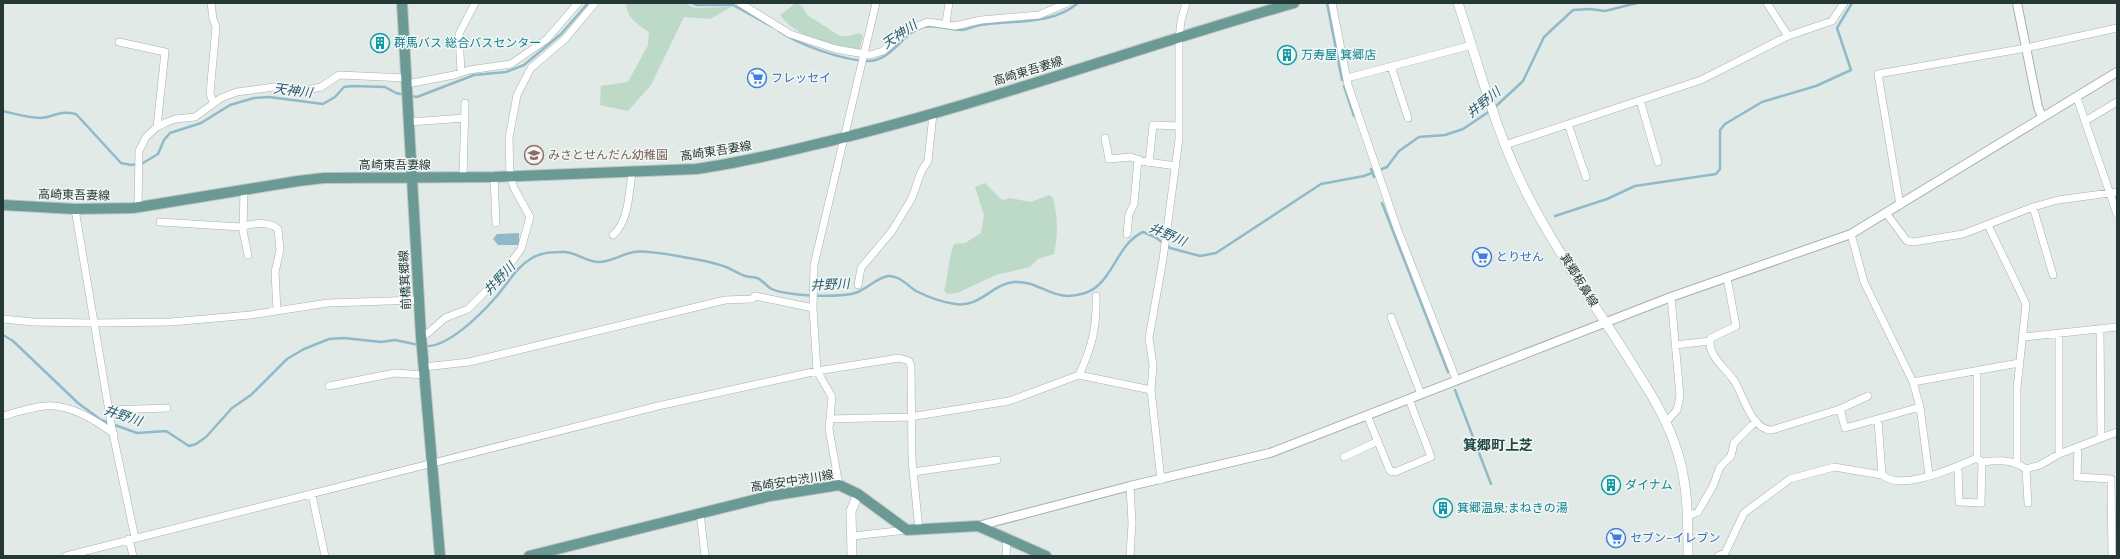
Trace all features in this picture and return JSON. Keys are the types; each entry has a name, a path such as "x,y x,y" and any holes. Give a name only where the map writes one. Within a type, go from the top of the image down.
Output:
{"main road":[{"name":"前橋箕郷線","path":"402,3 421,338 440,556"},
{"name":"高崎東吾妻線","path":"3,206 108,210 138,207 244,189 324,178 494,177 696,170 721,166 844,138 933,114 1294,3"},
{"name":"箕郷板鼻線","path":"1458,3 1506,146 1538,213 1666,422 1678,452 1685,484 1688,516 1688,556"},
{"name":"高崎安中渋川線","path":"529,556 770,496 839,485 858,494 907,530"},
{"path":"852,556 852,511 858,494"},
{"path":"907,530 978,526 1046,556"}],"street":[{"path":"211,3 213,19 216,27 210,93 213,103"},
{"path":"461,72 460,34 475,3"},
{"path":"421,338 428,334 446,318 468,309 501,276 520,252 530,214 514,188 510,176 509,138 517,95 531,68 566,39 595,3"},
{"path":"740,3 790,34 836,49 864,55 870,55 883,51 907,30 928,22 946,23 955,26 982,20 1039,15 1067,3"},
{"path":"839,485 830,438 832,397 817,371 813,304 815,257 876,3"},
{"path":"946,23 949,3"},
{"path":"1161,480 1151,390 1153,366 1150,330 1166,238 1176,166 1179,126 1179,38 1181,21 1186,3"},
{"path":"1332,3 1347,78 1376,167 1397,228 1456,380"},
{"path":"1767,3 1788,36"},
{"path":"1506,146 1701,80 1788,36 1832,21 1844,3"},
{"path":"2016,3 2038,107 2042,117"},
{"path":"138,207 139,151 146,137 157,127 175,119 195,117 213,103 237,92 256,88 274,87 302,91 321,87 339,76 407,83 511,64 539,46 577,6 585,14"},
{"path":"1900,205 1878,74 2026,48 2117,28"},
{"path":"119,42 165,52 157,127"},
{"path":"1347,78 1472,45"},
{"path":"1391,66 1408,118"},
{"path":"978,526 1130,486 1161,480 1270,453 1671,297 1851,234 2042,117 2077,98 2117,72"},
{"path":"2077,98 2114,192 2117,214"},
{"path":"1640,100 1658,162"},
{"path":"2085,121 2117,102"},
{"path":"463,177 465,103"},
{"path":"858,286 861,268 892,231 912,198 921,172 928,161 933,114"},
{"path":"409,122 465,118"},
{"path":"1568,124 1586,177"},
{"path":"1149,163 1153,126 1179,126"},
{"path":"1105,138 1109,159 1131,157 1149,163 1176,166"},
{"path":"1127,234 1128,214 1134,204 1138,160"},
{"path":"613,235 619,230 628,205 632,172"},
{"path":"494,177 496,223"},
{"path":"244,189 244,226 248,255"},
{"path":"1886,213 1907,241 1913,242 1950,238 2033,207 2058,200 2114,192"},
{"path":"2033,207 2053,275"},
{"path":"74,209 132,539 133,556"},
{"path":"160,222 244,226 252,223 274,226 278,229 280,250 275,272 277,311"},
{"path":"1988,225 2026,304 2024,337 2017,388 2017,463"},
{"path":"1851,234 1864,282 1912,382 1920,407 1929,475"},
{"path":"1675,345 1710,341 1711,338 1736,326 1727,278"},
{"path":"329,386 395,373 424,371 469,362 725,300 752,299 755,296 813,304"},
{"path":"1079,375 1092,346 1097,318 1096,296"},
{"path":"1666,422 1677,410 1680,396 1671,297"},
{"path":"3,319 33,322 171,322 277,311 328,303 419,300"},
{"path":"1391,317 1421,394"},
{"path":"2024,337 2059,335 2117,327"},
{"path":"2100,329 2101,436"},
{"path":"2059,335 2059,454"},
{"path":"1710,341 1714,356 1735,382 1740,395 1756,421 1767,430 1772,430 1840,409 1868,396"},
{"path":"66,556 312,495 431,463 658,406 817,371 899,358 909,361 911,366 910,417 913,472 919,530"},
{"path":"1912,382 1977,372 2020,363"},
{"path":"1958,466 1959,502 1981,503 1977,372"},
{"path":"830,418 910,417 1009,401 1079,375 1151,390"},
{"path":"1367,415 1390,470 1394,472 1431,457 1409,399"},
{"path":"3,416 44,406 54,406 85,416 113,431"},
{"path":"1840,409 1845,428 1920,407"},
{"path":"109,410 167,408"},
{"path":"1878,420 1882,475"},
{"path":"1688,516 1698,512 1713,486 1720,467 1731,456 1734,443 1756,421"},
{"path":"1718,556 1725,553 1744,513 1790,479 1834,467 1882,475 1888,480 1910,481 1929,475 1938,474 1958,466 1980,460 2003,460 2017,463 2026,469 2040,466 2059,454 2101,436 2117,432"},
{"path":"1344,457 1378,442"},
{"path":"2078,447 2077,477 2111,479 2112,556"},
{"path":"913,472 997,460"},
{"path":"2026,469 2028,503"},
{"path":"1130,486 1132,522 1130,556"},
{"path":"312,495 325,556"},
{"path":"700,513 705,556"},
{"path":"852,536 907,530"},
{"path":"1006,556 1007,539"}],"green space":[{"path":"626,3 685,3 695,8 731,7 710,19 684,17 651,85 628,111 600,105 601,86 628,82 648,45 649,32 633,20 628,13"},
{"path":"796,3 802,6 807,15 840,36 849,36 859,33 863,35 860,48 858,50 815,40 796,30 780,15"},
{"path":"985,183 1002,200 1010,198 1031,202 1049,195 1053,198 1057,226 1054,254 1038,259 1030,267 996,275 957,293 947,294 944,290 954,244 965,243 981,233 984,215 975,187"}],"water":[{"path":"519,233 519,245 498,245 493,239 497,234"}],"waterway":[{"name":"天神川","path":"410,96 417,97 474,75 506,72 524,65 561,34 588,3"},
{"name":"天神川","path":"692,3 696,5 733,5 773,27"},
{"name":"天神川","path":"779,31 821,51 846,58 867,61 883,57 909,35 923,27 932,26 966,30 976,26 989,24 1042,19 1067,11 1078,3"},
{"path":"1327,3 1342,80"},
{"name":"井野川","path":"1494,108 1523,81 1544,37 1573,10 1590,9 1605,11 1637,3"},
{"path":"1555,216 1607,199 1635,186 1716,174 1720,169 1720,130 1725,124 1762,102 1816,86 1851,70 1837,28 1852,3"},
{"name":"天神川","path":"3,111 36,118 64,113 76,114 121,163 131,165 143,163 158,154 164,140 170,133 201,123 230,105 254,98 269,97 323,104 335,97 344,87 352,86 385,87 396,93 405,95"},
{"path":"1344,86 1354,116"},
{"name":"井野川","path":"424,346 443,342 463,329 490,304 521,266 536,256 552,252 568,252 594,262 608,261 634,252 651,252 678,256 723,266 745,276 757,278 775,290 800,295 825,296 855,293 879,279 892,276 900,279 916,291 940,301 955,304 972,303 999,287 1014,282 1032,284 1064,296 1074,296 1085,293 1102,281 1109,273 1126,245 1143,232 1155,237 1170,248 1200,256 1216,253 1321,184 1364,176 1387,167 1399,151 1419,137 1445,135 1463,129 1490,111"},
{"name":"井野川","path":"1371,169 1374,177"},
{"path":"1382,203 1448,372"},
{"name":"井野川","path":"3,335 13,341 78,403 101,420 137,433 166,431 189,446 196,444 206,437 232,408 251,395 287,359 304,349 329,339 344,338 381,342 395,340 419,345"},
{"path":"1455,390 1491,484"}],"place":[{"name":"群馬バス 総合バスセンター","path":"380,43"},
{"name":"万寿屋 箕郷店","path":"1287,55"},
{"name":"フレッセイ","path":"757,78"},
{"name":"みさとせんだん幼稚園","path":"534,155"},
{"name":"とりせん","path":"1482,257"},
{"name":"ダイナム","path":"1611,485"},
{"name":"箕郷温泉;まねきの湯","path":"1443,508"},
{"name":"セブン-イレブン","path":"1616,538"}],"district":[{"name":"箕郷町上芝","path":"1498,445"}]}
